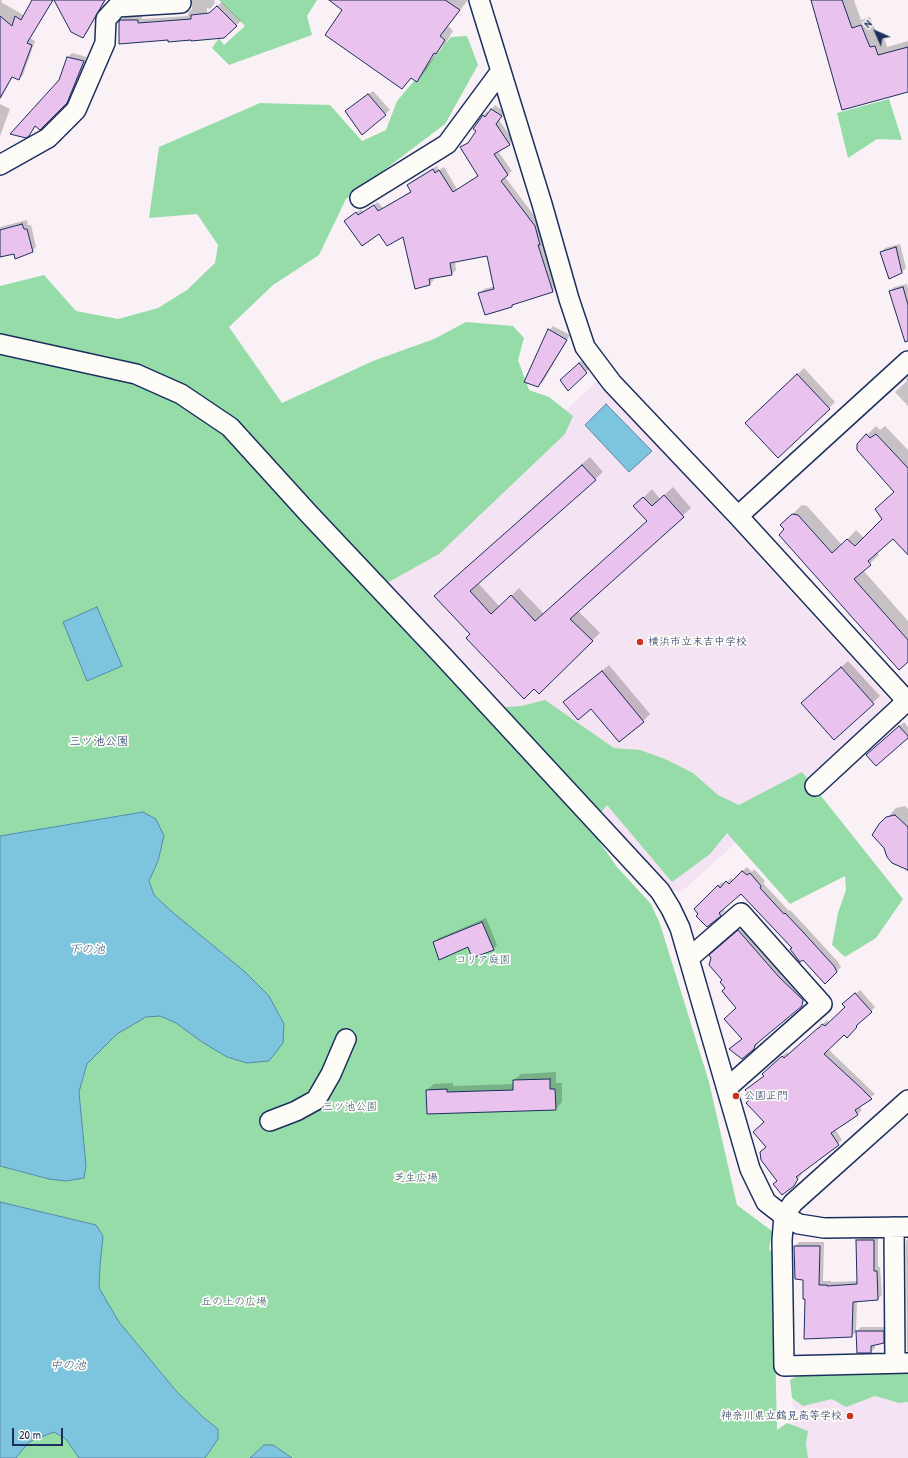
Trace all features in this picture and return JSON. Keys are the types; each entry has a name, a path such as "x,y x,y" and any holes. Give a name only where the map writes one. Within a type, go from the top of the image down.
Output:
{"street":[{"path":"479,0 540,197 569,299 585,347 612,383 738,516 908,701 815,786"},
{"path":"0,165 48,138 76,110 105,43 106,18 117,7 129,3 182,3"},
{"path":"360,198 446,144 501,71"},
{"path":"0,344 136,374 181,394 230,427 660,891 680,928 750,1169 766,1202 784,1216 799,1224 824,1228 901,1227 901,1363 784,1366 782,1240 784,1216 793,1203 908,1100"},
{"path":"738,516 908,361"},
{"path":"689,958 741,913 822,1004 727,1088"},
{"path":"270,1121 296,1111 316,1100 331,1074 346,1039"}],"shaded area":[{"name":"横浜市立末吉中学校","path":"598,380 892,703 681,892 671,890 386,582"},
{"name":"神奈川県立鶴見高等学校","path":"908,1370 908,1458 792,1458 793,1373"}],"green space":[{"path":"219,0 317,0 307,16 312,35 229,65 212,48 219,38 224,45 245,26"},
{"name":"三ツ池公園","path":"467,36 478,65 445,124 346,199 319,255 273,285 229,327 282,403 373,361 434,339 466,322 513,326 524,338 518,360 529,390 549,397 573,416 565,434 439,554 369,593 478,709 521,706 545,700 614,748 640,750 665,759 693,773 718,795 739,805 802,772 903,899 876,938 845,957 832,945 838,913 846,890 845,876 790,904 727,833 710,854 672,882 607,805 589,827 617,867 651,904 660,924 709,1082 737,1205 772,1231 769,1249 773,1254 777,1430 787,1423 808,1431 806,1444 808,1458 0,1458 0,286 44,275 76,311 118,319 158,308 187,290 215,263 218,245 197,214 149,218 159,147 260,103 330,105 362,141 386,130 397,101 451,37"},
{"path":"889,99 902,140 877,139 848,158 837,113"},
{"path":"908,1372 908,1402 899,1403 875,1396 846,1407 832,1399 803,1406 792,1398 790,1380 801,1374"}],"water":[{"path":"606,404 652,451 629,472 585,425"},
{"path":"97,607 122,666 87,681 63,622"},
{"name":"下の池","path":"143,812 156,819 164,836 158,861 149,881 154,895 171,911 244,971 269,996 284,1024 283,1043 269,1061 247,1063 227,1057 202,1042 176,1023 160,1016 146,1017 117,1034 87,1064 79,1092 86,1166 84,1178 66,1181 49,1179 0,1166 0,836"},
{"name":"中の池","path":"0,1202 96,1225 103,1236 99,1288 119,1322 177,1392 204,1418 218,1429 218,1439 205,1458 79,1458 66,1439 54,1432 29,1442 16,1458 0,1458"},
{"path":"264,1445 273,1445 292,1458 250,1458"}],"building":[{"path":"32,0 53,0 27,43 32,45 19,80 12,77 0,98 0,16 12,26 15,16 21,20"},
{"path":"54,0 105,0 83,38 71,32"},
{"path":"329,0 445,0 460,10 440,36 445,40 436,54 434,53 417,82 411,78 402,89 325,35 342,10"},
{"path":"811,0 842,0 852,28 861,25 870,47 875,46 878,55 908,47 908,92 842,110"},
{"path":"217,6 237,26 224,38 119,44 120,20 138,20 138,23 191,19 191,15 209,13"},
{"path":"67,57 84,61 67,103 40,130 35,126 26,138 10,134 59,80"},
{"path":"368,94 386,115 362,135 345,111"},
{"path":"491,109 502,116 496,124 510,145 494,154 508,175 501,181 535,226 540,245 538,245 553,292 485,315 478,293 494,289 487,256 450,263 452,275 429,279 430,285 415,289 403,237 387,246 379,234 362,246 344,221 356,212 358,215 374,205 378,211 411,192 407,185 433,169 435,173 439,170 453,192 478,176 460,147 468,143 476,131 473,129 483,115 485,117"},
{"path":"22,224 24,229 27,229 33,252 15,259 14,254 0,257 0,230"},
{"path":"896,247 902,273 889,279 880,252"},
{"path":"903,287 908,305 908,341 905,342 889,291"},
{"path":"548,329 567,340 538,387 524,382"},
{"path":"579,363 587,373 568,391 560,380"},
{"path":"797,374 830,409 778,458 745,423"},
{"path":"866,434 870,438 876,434 908,468 908,555 893,539 868,561 871,565 854,579 908,640 908,662 899,670 779,535 784,529 780,525 792,514 798,515 832,553 847,539 855,546 882,519 875,509 894,492 857,450 857,444"},
{"path":"582,465 596,480 470,591 491,614 511,595 535,621 647,521 633,506 643,497 652,506 664,495 684,517 570,619 593,641 539,694 534,689 524,699 466,638 470,634 434,596"},
{"path":"841,667 874,704 834,740 801,703"},
{"path":"602,671 644,722 619,742 591,709 578,720 563,702"},
{"path":"899,726 908,738 876,766 866,755"},
{"path":"895,815 908,827 908,870 892,863 887,857 884,848 872,835 879,824 886,817"},
{"path":"742,871 747,875 750,873 761,886 760,888 834,966 837,972 825,984 803,960 800,962 790,949 792,948 741,894 719,913 721,916 707,927 696,916 698,914 694,909 718,885 720,888 726,881 729,884"},
{"path":"482,922 494,950 472,958 468,947 439,960 433,942"},
{"path":"738,930 779,977 803,1000 802,1006 755,1045 754,1049 742,1059 729,1049 742,1039 724,1019 736,1008 722,991 725,988 720,982 722,980 709,965 711,958 709,955"},
{"path":"855,993 872,1012 856,1026 857,1027 847,1038 844,1035 824,1054 872,1099 855,1110 858,1115 831,1133 839,1145 796,1177 798,1179 794,1186 782,1195 773,1184 777,1181 761,1160 760,1152 766,1147 753,1132 764,1122 746,1103 752,1097 745,1090 764,1076 762,1074 782,1056 784,1058 822,1024 825,1026 845,1007 842,1004"},
{"path":"550,1079 550,1089 555,1089 556,1110 427,1114 426,1090 447,1089 447,1092 513,1090 513,1080"},
{"path":"856,1240 874,1240 874,1271 877,1271 878,1300 853,1302 852,1337 804,1339 805,1299 803,1299 803,1280 795,1279 794,1246 820,1246 819,1285 827,1286 857,1284"},
{"path":"856,1331 884,1331 884,1343 871,1346 871,1353 857,1353"}],"place":[{"name":"横浜市立末吉中学校","path":"640,642"},
{"name":"公園正門","path":"736,1096"},
{"name":"神奈川県立鶴見高等学校","path":"850,1416"}],"district":[{"name":"三ツ池公園","path":"99,742"}],"park label":[{"name":"コリア庭園","path":"483,960"},
{"name":"芝生広場","path":"416,1178"},
{"name":"丘の上の広場","path":"234,1302"}]}
